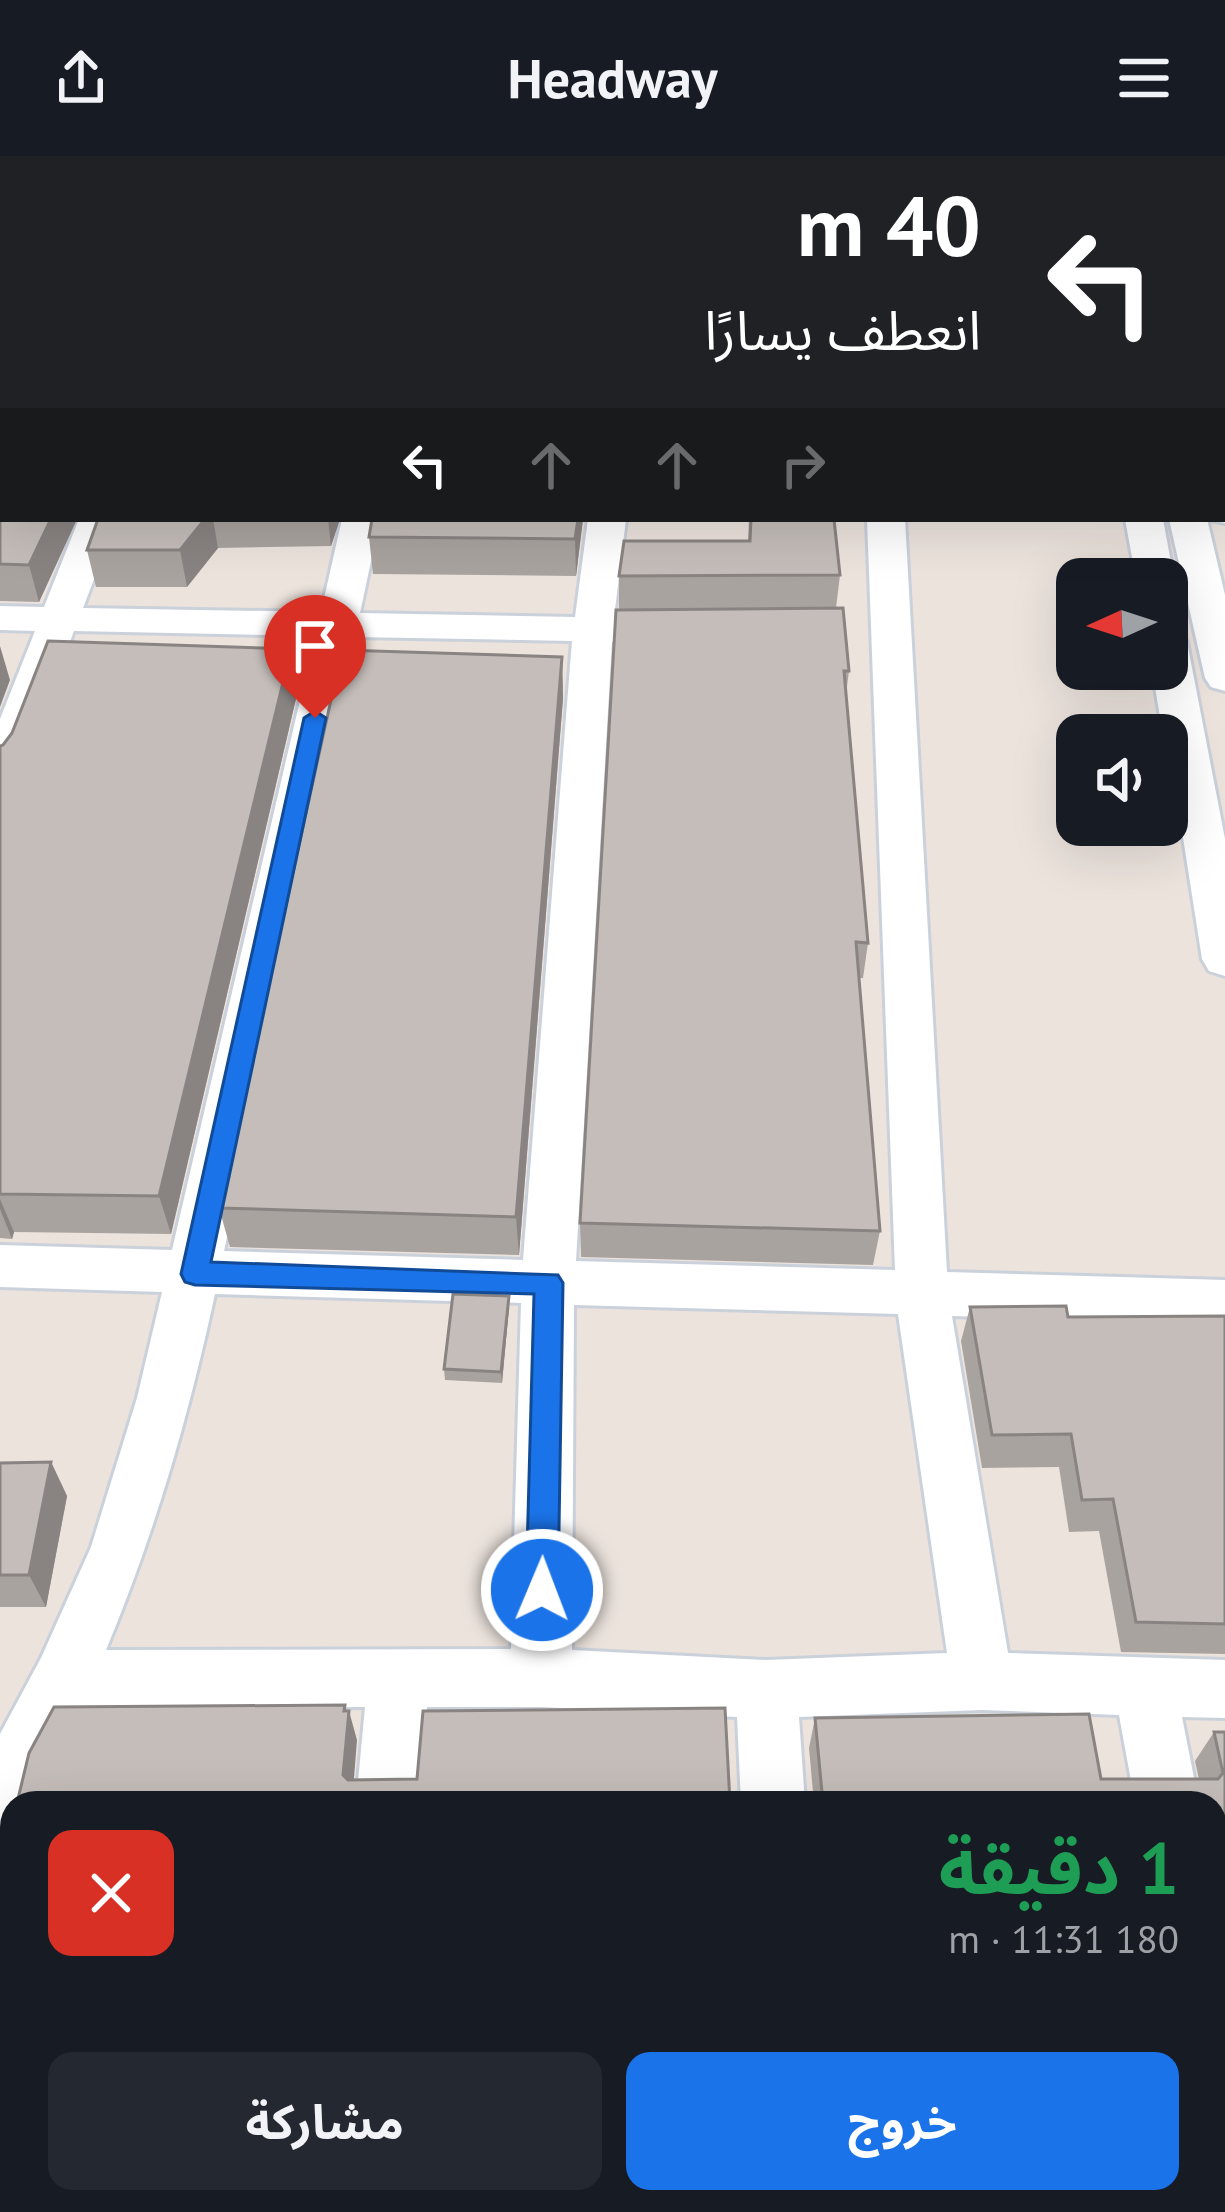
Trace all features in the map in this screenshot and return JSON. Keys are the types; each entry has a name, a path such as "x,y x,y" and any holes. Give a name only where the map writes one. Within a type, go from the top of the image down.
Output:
{"street":[{"path":"0,772 97,522"},
{"path":"9,1791 120,1547 165,1398 360,522"},
{"path":"541,1678 548,1283 593,630 607,522"},
{"path":"886,522 922,1293 982,1681"},
{"path":"1145,522 1152,558"},
{"path":"1189,522 1225,678"},
{"path":"0,618 663,630"},
{"path":"847,628 893,628"},
{"path":"1176,690 1225,958"},
{"path":"0,1266 1225,1302"},
{"path":"389,1791 399,1678"},
{"path":"63,1679 541,1678 766,1689 982,1681 1225,1689"},
{"path":"1145,1686 1165,1791"},
{"path":"766,1689 772,1791"}],"building":[{"path":"0,522 50,522 29,565 0,564"},
{"path":"97,522 203,522 180,550 87,550"},
{"path":"372,522 578,522 575,539 369,537"},
{"path":"751,522 834,522 840,575 619,576 624,541 750,541"},
{"path":"843,608 849,671 844,671 868,943 856,942 880,1231 580,1223 616,610"},
{"path":"48,641 291,649 159,1196 0,1194 0,746 12,733"},
{"path":"342,650 562,657 516,1217 219,1208"},
{"path":"453,1294 509,1296 501,1372 444,1369"},
{"path":"1066,1306 1068,1317 1225,1316 1225,1624 1136,1622 1113,1499 1082,1500 1071,1434 992,1435 970,1307"},
{"path":"51,1462 29,1575 0,1575 0,1463"},
{"path":"345,1705 344,1711 349,1711 343,1775 348,1780 417,1779 423,1711 725,1708 729,1791 20,1791 29,1753 54,1707"},
{"path":"1089,1714 1101,1779 1218,1779 1223,1773 1214,1732 1225,1732 1225,1791 822,1791 815,1718"}],"route":[{"path":"315,718 195,1274 548,1283 542,1590"}]}
